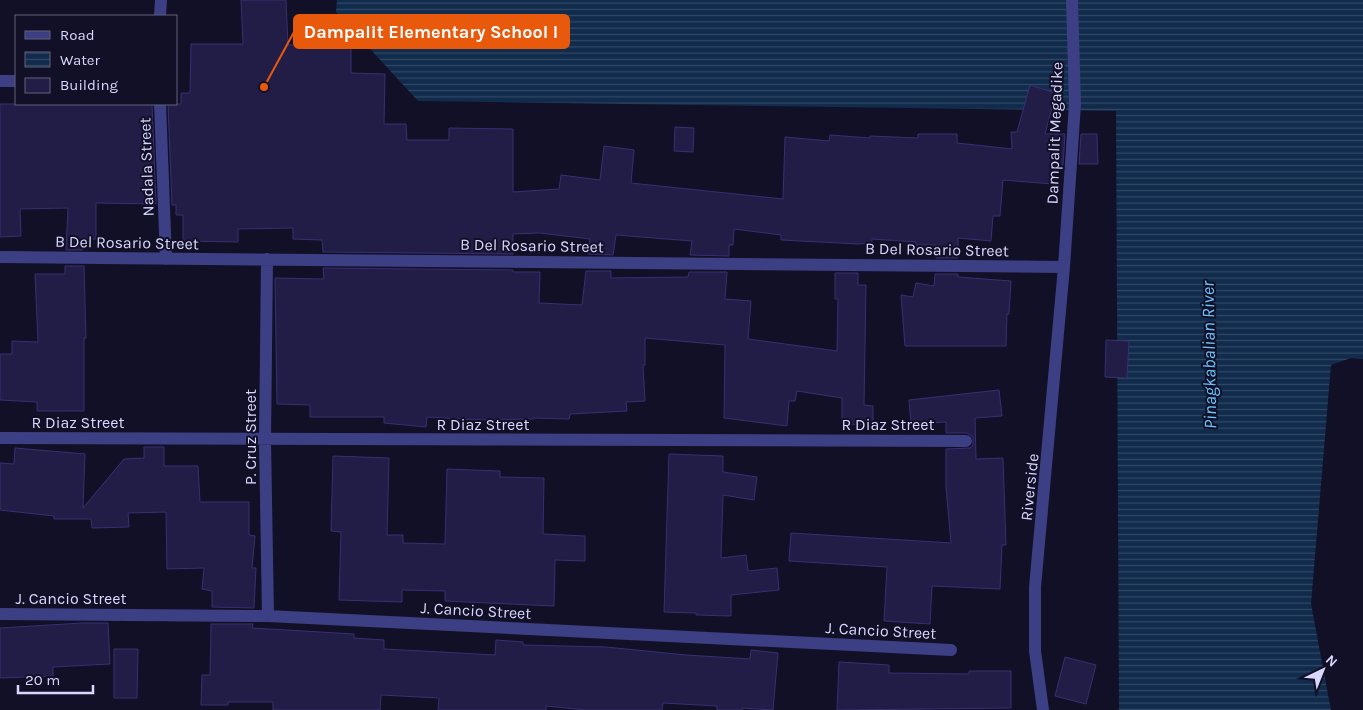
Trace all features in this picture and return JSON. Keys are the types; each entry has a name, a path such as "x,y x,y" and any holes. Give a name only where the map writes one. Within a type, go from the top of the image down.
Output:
{"street":[{"path":"160,15 161,0"},
{"name":"Dampalit Megadike","path":"1064,267 1075,104 1072,0"},
{"path":"0,80 15,81"},
{"name":"Nadala Street","path":"160,105 166,258"},
{"name":"B Del Rosario Street","path":"0,257 1064,267"},
{"name":"P. Cruz Street","path":"267,259 265,440 268,616"},
{"name":"Riverside","path":"1043,710 1035,651 1035,586 1064,267"},
{"name":"R Diaz Street","path":"0,438 966,441"},
{"name":"J. Cancio Street","path":"0,614 268,616 951,650"}],"water":[{"name":"Pinagkabalian River","path":"337,0 1363,0 1363,359 1351,358 1331,365 1311,604 1331,710 1119,710 1116,111 418,101 336,12"}],"building":[{"path":"241,0 286,0 288,45 351,46 351,73 385,74 384,124 406,124 407,140 449,140 449,128 513,129 513,192 559,189 561,175 600,180 604,146 634,150 631,183 783,199 785,137 829,141 830,135 870,138 870,136 918,138 918,134 957,134 957,143 1012,149 1011,132 1017,132 1030,85 1056,93 1045,134 1065,134 1063,165 1053,165 1052,184 1003,180 1000,216 993,216 991,241 958,238 958,258 936,258 936,245 916,245 916,242 872,239 872,243 859,244 781,240 781,235 734,229 733,245 729,245 729,256 690,255 692,241 616,235 613,255 588,254 590,239 540,233 513,234 513,254 323,252 322,240 293,239 293,228 238,229 238,242 183,241 183,215 176,215 176,205 172,205 168,105 181,104 181,93 190,93 191,44 243,44"},
{"path":"0,104 152,105 156,204 96,203 96,239 83,239 83,250 66,250 68,208 20,209 21,236 0,237"},
{"path":"675,127 694,128 693,152 674,151"},
{"path":"1081,134 1097,134 1098,164 1079,164"},
{"path":"65,266 84,266 86,338 84,338 84,411 37,411 37,402 0,400 0,354 12,354 12,341 38,342 35,274 65,274"},
{"path":"323,268 513,270 513,272 540,272 539,303 582,305 586,271 611,271 611,278 688,277 689,272 727,272 725,299 751,301 748,339 837,351 838,299 835,299 835,273 858,273 858,285 866,285 864,405 873,406 873,425 842,424 842,398 797,391 795,401 789,401 787,426 724,418 725,345 645,338 645,365 643,365 645,401 626,402 627,411 570,414 569,419 481,420 427,417 426,427 384,423 384,417 310,417 310,405 277,404 275,278 324,279"},
{"path":"935,274 958,274 958,277 1011,281 1006,346 905,346 901,295 913,297 916,283 934,286"},
{"path":"1106,340 1129,341 1127,378 1105,377"},
{"path":"999,390 1002,416 975,418 976,459 1003,458 1006,545 1002,545 1000,589 932,586 930,624 884,621 887,567 789,561 791,533 951,543 946,487 946,449 970,448 973,445 973,437 967,433 946,433 946,422 911,424 909,400"},
{"path":"144,447 164,447 164,466 198,466 200,502 249,502 249,535 255,536 252,568 256,568 254,608 212,607 212,591 202,589 204,568 167,569 166,512 128,513 129,527 92,528 91,519 54,519 54,516 0,510 0,463 14,464 15,448 85,454 83,508 124,459 144,458"},
{"path":"669,454 723,456 723,472 757,477 754,500 723,495 721,558 746,555 748,571 777,568 779,590 731,595 731,616 664,612"},
{"path":"333,456 389,458 387,535 403,535 403,543 445,544 447,469 500,471 500,477 544,478 543,534 585,536 585,561 555,560 554,606 445,601 445,591 402,590 402,602 339,600 341,532 331,531"},
{"path":"108,623 110,664 53,667 53,676 0,678 0,628"},
{"path":"211,624 253,624 252,628 354,634 354,638 384,640 384,649 495,655 496,640 523,642 523,645 606,647 750,659 751,650 778,653 773,710 742,708 742,710 717,710 717,706 663,703 662,710 586,710 546,706 546,710 438,710 439,698 381,695 380,710 273,710 273,702 228,702 228,705 201,705 202,675 210,675"},
{"path":"114,649 138,649 137,698 114,698"},
{"path":"1065,657 1096,665 1086,704 1055,696"},
{"path":"839,662 889,665 889,673 969,674 969,671 1011,671 1011,708 837,710"}],"place":[{"name":"Dampalit Elementary School I","path":"264,87"}]}
